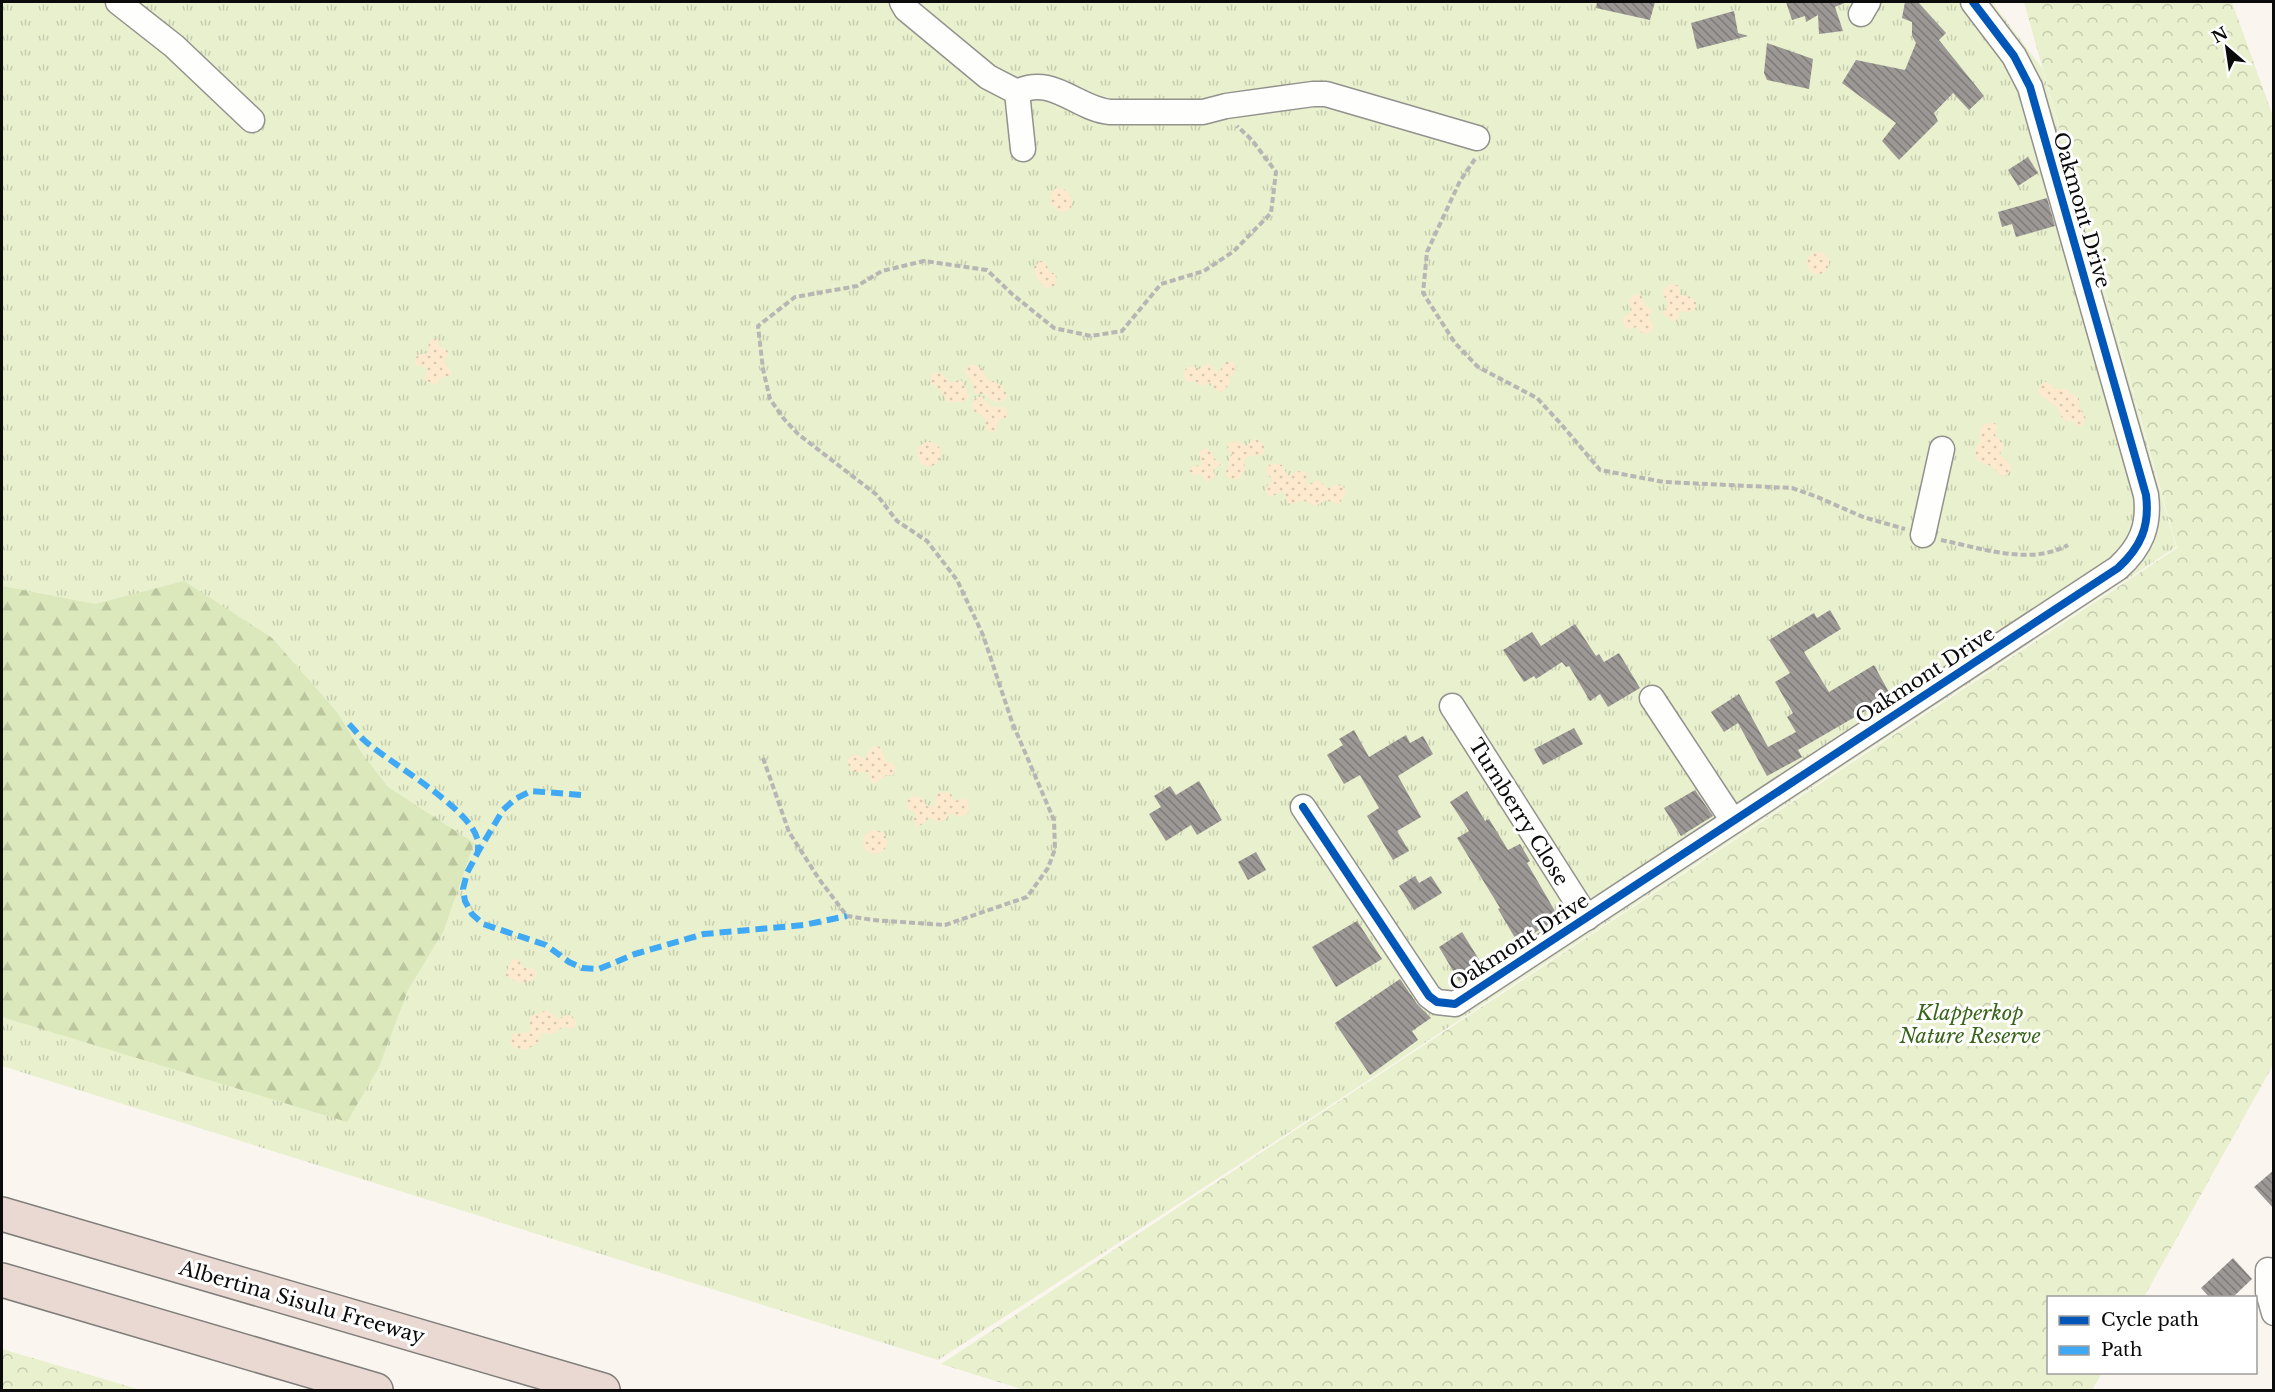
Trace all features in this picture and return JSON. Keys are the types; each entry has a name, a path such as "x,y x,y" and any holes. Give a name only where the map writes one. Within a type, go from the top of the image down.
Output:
{"highway":[{"name":"Albertina Sisulu Freeway","path":"2,1214 603,1390"},
{"path":"2,1280 376,1390"}],"street":[{"path":"118,2 174,46 252,120"},
{"path":"902,2 906,9 956,52 988,77 1017,92"},
{"name":"Oakmont Drive","path":"1303,807 1425,991 1437,1002 1450,1005 1462,1001 2118,568 2137,548 2143,537 2148,514 2146,495 2031,87 2014,56 1973,2"},
{"path":"1017,92 1026,88 1052,87 1097,111 1203,112 1226,106 1326,94 1477,138"},
{"path":"1017,92 1023,149"},
{"path":"1923,535 1942,449"},
{"path":"1652,698 1733,821"},
{"name":"Turnberry Close","path":"1452,706 1587,918"},
{"path":"2268,1270 2268,1292 2274,1313"}],"path":[{"path":"763,758 789,832 819,879 847,916 945,925 1027,897 1048,868 1055,849 1054,820 1012,722 982,635 957,580 927,541 897,521 877,495 798,434 784,419 770,399 762,369 758,326 795,297 857,286 882,271 924,261 987,270 1054,328 1091,336 1122,331 1161,284 1204,271 1234,251 1271,213 1276,172 1240,127 1203,112"},
{"path":"1477,138 1475,159 1444,212 1427,252 1423,293 1455,343 1478,367 1537,398 1600,470 1664,482 1792,488 1863,517 1941,540 2010,554 2036,556 2056,552 2068,545"}],"green space":[{"path":"2,2 1992,2 2042,68 2176,547 1308,1120 938,1360 2,1066"},
{"name":"Klapperkop Nature Reserve","path":"2024,2 2232,2 2274,119 2273,1065 2145,1296 2047,1296 2047,1374 2101,1374 2092,1390 1024,1390 941,1364 2177,548"},
{"path":"184,581 272,638 337,712 361,752 388,787 474,843 444,930 408,990 379,1067 347,1122 2,1017 2,586 95,604"},
{"path":"2,1349 141,1390 2,1390"}],"sand":[{"path":"1057,188 1064,189 1073,199 1071,208 1065,212 1058,211 1050,203 1051,191"},
{"path":"1818,252 1826,255 1829,263 1826,271 1818,274 1810,271 1807,263 1810,255"},
{"path":"1040,261 1045,261 1049,271 1055,274 1057,282 1055,286 1046,288 1037,279 1034,267"},
{"path":"1671,283 1679,286 1680,295 1693,298 1697,306 1692,312 1680,311 1677,321 1672,321 1663,312 1669,304 1663,295 1663,290"},
{"path":"1636,294 1641,295 1645,306 1652,310 1649,317 1654,328 1647,334 1640,332 1637,327 1628,329 1623,323 1622,319 1632,311 1629,299"},
{"path":"437,339 440,346 448,351 444,361 452,373 440,378 435,385 424,379 427,368 415,362 417,355 428,353 429,342"},
{"path":"1233,362 1237,368 1230,377 1229,385 1221,392 1215,390 1211,383 1200,386 1195,381 1188,382 1183,376 1186,368 1191,366 1200,369 1208,363 1219,373 1224,363"},
{"path":"973,364 982,369 987,379 1003,386 1007,397 1004,400 993,401 985,394 974,392 972,382 965,372 967,366"},
{"path":"937,372 951,383 962,381 969,397 963,402 947,402 941,391 930,382 932,374"},
{"path":"2043,382 2048,382 2055,389 2066,389 2079,398 2079,408 2086,418 2082,426 2079,427 2073,421 2066,422 2060,415 2059,409 2039,394 2037,390"},
{"path":"976,397 982,397 991,407 1006,407 1008,416 998,421 996,431 991,433 985,429 986,419 974,411 971,406"},
{"path":"1995,423 1997,426 1995,435 2003,445 2000,455 2008,461 2011,468 2011,471 2003,477 1991,466 1978,461 1975,453 1975,448 1980,441 1981,427"},
{"path":"1256,439 1264,444 1264,452 1247,457 1244,461 1245,470 1239,479 1229,478 1226,472 1229,457 1233,455 1227,449 1228,443 1238,441 1247,446"},
{"path":"924,442 934,442 941,449 941,459 934,466 924,466 917,459 917,449"},
{"path":"1206,448 1212,451 1214,458 1221,465 1213,469 1215,477 1209,481 1206,481 1201,474 1194,476 1189,471 1193,466 1202,465 1199,452"},
{"path":"1272,463 1282,465 1288,476 1297,471 1305,472 1307,476 1305,486 1318,480 1328,488 1343,486 1346,493 1339,504 1325,500 1316,506 1302,500 1292,504 1288,503 1283,491 1273,496 1268,495 1265,489 1272,480 1266,472 1267,467"},
{"path":"874,746 880,747 887,762 892,762 896,768 893,775 886,775 876,783 872,783 867,772 850,770 847,760 855,754 866,759 867,753"},
{"path":"941,792 951,794 955,801 965,798 968,801 969,812 960,817 949,813 947,818 941,822 929,818 916,827 913,819 916,813 908,809 906,801 912,796 920,797 928,807 931,807 934,806 937,795"},
{"path":"875,830 883,834 887,842 883,850 875,854 867,850 863,842 867,834"},
{"path":"518,959 524,968 533,969 537,976 529,981 521,982 505,975 512,960"},
{"path":"547,1010 558,1019 567,1015 572,1016 576,1022 575,1027 570,1029 563,1027 552,1034 544,1032 539,1037 538,1043 526,1050 514,1048 510,1042 514,1033 526,1033 531,1030 531,1016"}],"building":[{"path":"1597,2 1655,2 1650,20 1596,8"},
{"path":"1786,2 1847,2 1835,7 1843,31 1819,34 1818,15 1806,22 1805,16 1792,20"},
{"path":"1905,2 1918,2 1946,33 1939,40 1984,96 1969,110 1953,93 1934,113 1938,121 1899,160 1882,141 1896,123 1842,83 1856,60 1905,70 1916,43 1912,36 1912,22 1902,18"},
{"path":"1734,11 1738,33 1748,36 1697,49 1691,23"},
{"path":"1767,43 1813,59 1809,89 1767,80 1764,73"},
{"path":"2028,157 2038,173 2018,186 2008,170"},
{"path":"2047,198 2055,226 2016,237 2012,224 2002,227 1998,212"},
{"path":"1830,610 1841,629 1804,652 1829,692 1874,665 1891,696 1798,750 1802,757 1767,776 1738,723 1724,732 1711,712 1739,694 1768,747 1796,732 1787,717 1793,713 1775,682 1790,673 1769,640 1814,613 1817,618"},
{"path":"1575,624 1596,656 1599,654 1604,662 1619,653 1640,688 1608,707 1600,694 1590,701 1569,666 1566,667 1562,662 1536,679 1534,676 1524,682 1503,650 1532,632 1541,646"},
{"path":"1574,728 1583,744 1543,765 1534,749"},
{"path":"1354,730 1369,757 1406,735 1410,743 1423,736 1433,754 1398,776 1421,817 1397,831 1409,851 1393,860 1367,816 1379,808 1360,775 1344,784 1327,755 1343,745 1339,739"},
{"path":"1199,781 1222,820 1197,835 1191,825 1166,841 1149,814 1161,807 1154,796 1170,786 1176,795"},
{"path":"1695,790 1713,816 1681,836 1664,808"},
{"path":"1467,791 1485,821 1489,819 1508,850 1520,844 1530,861 1527,863 1559,918 1518,943 1498,909 1500,908 1457,838 1469,831 1450,802"},
{"path":"1256,852 1266,870 1248,880 1238,862"},
{"path":"1415,876 1419,883 1431,876 1442,893 1414,910 1399,886"},
{"path":"1357,921 1382,959 1336,987 1312,947"},
{"path":"1462,932 1483,966 1459,981 1439,947"},
{"path":"1400,979 1417,1004 1431,1018 1412,1031 1418,1040 1370,1075 1335,1023"},
{"path":"2274,1170 2274,1209 2254,1187"},
{"path":"2233,1258 2252,1279 2234,1296 2208,1296 2201,1288"}],"marked path":[{"path":"349,724 365,741 444,799 459,813 471,826 477,838 478,852"},
{"path":"581,795 531,791 515,799 503,810 467,873 463,889 465,901 472,914 483,924 546,945 569,962 582,968 599,969 635,954 704,934 804,925 847,916"}],"cycle path":[{"path":"1303,807 1429,996 1437,1002 1455,1004 2118,568 2133,552 2145,526 2146,495 2030,87 2014,56 1973,2"}]}
